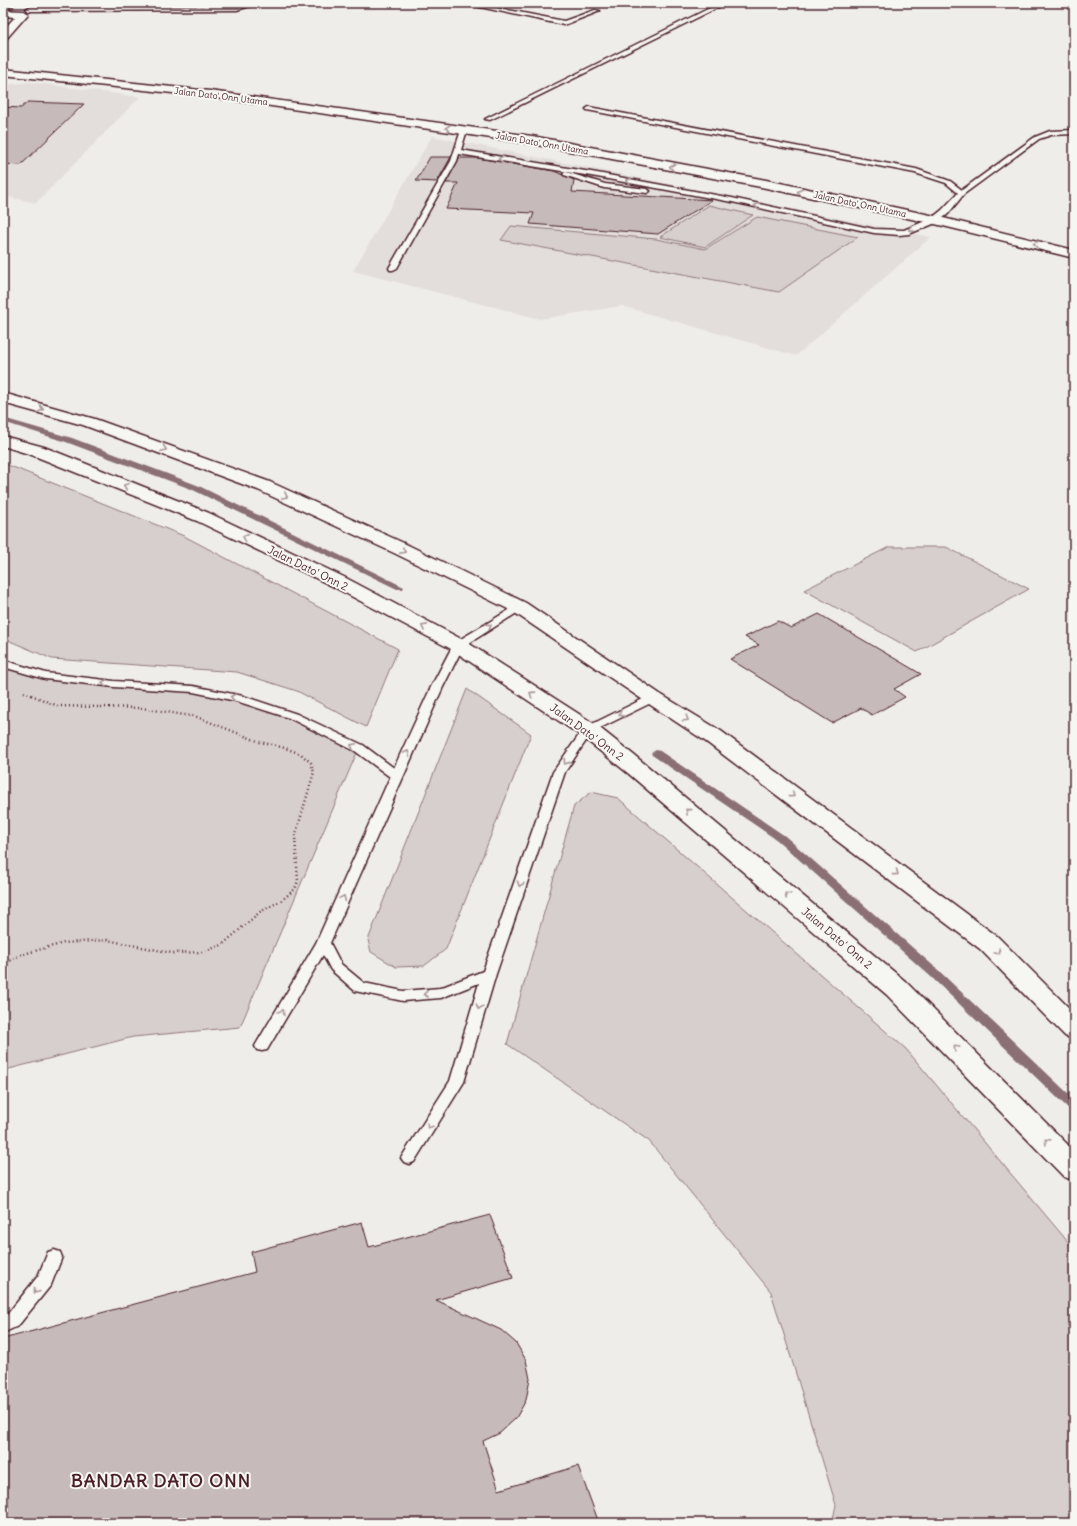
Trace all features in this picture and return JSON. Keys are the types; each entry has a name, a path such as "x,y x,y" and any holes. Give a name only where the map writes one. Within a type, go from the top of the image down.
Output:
{"main road":[{"path":"3,13 23,13"},
{"path":"3,36 23,13"},
{"name":"Jalan Dato' Onn Utama","path":"3,61 262,90"},
{"name":"Jalan Dato' Onn Utama","path":"3,72 210,94 532,140 940,216 973,217 1060,237"},
{"path":"3,76 53,77"},
{"name":"Jalan Dato' Onn Utama","path":"473,117 510,123"},
{"path":"532,140 547,130"},
{"name":"Jalan Dato' Onn Utama","path":"738,167 940,216 1074,254"},
{"path":"3,398 89,422 264,486 519,607 653,698 713,736 989,943 1074,1029"},
{"name":"Jalan Dato' Onn 2","path":"3,441 38,451 203,517 339,582 458,645 588,730 637,769 896,988 1074,1169"}],"lane":[{"path":"23,13 36,3"},
{"path":"23,13 110,8 237,8 257,3"},
{"path":"464,3 564,23 597,11"},
{"path":"488,119 724,3"},
{"path":"589,109 916,170 948,182 962,193"},
{"path":"393,268 458,152 464,130"},
{"path":"458,152 547,166 889,233 906,232 940,216 962,193 1037,138 1050,133 1074,132"},
{"path":"547,166 579,180 604,186 624,189 684,192"},
{"path":"262,1046 323,944 396,776 458,645 519,607"},
{"path":"3,663 45,676 114,684 193,689 239,698 293,716 352,745 396,776"},
{"path":"409,1158 457,1082 490,974 559,772 588,730 653,698"},
{"path":"323,944 336,967 360,987 403,996 441,993 490,974"},
{"path":"3,1326 12,1321 45,1280 54,1257"}],"path":[{"path":"3,965 20,955 64,943 107,940 172,953 202,952 222,945 260,912 282,900 295,889 298,881 295,837 314,772 311,764 301,754 285,748 252,740 197,717 142,708 58,706 18,690"}],"shaded area":[{"path":"30,82 140,97 36,203 3,196 3,85"},
{"path":"432,136 931,237 796,356 622,306 540,319 353,271"},
{"path":"709,205 753,215 705,247 660,237"},
{"path":"757,217 858,237 779,292 501,240 511,226 656,239 705,249"},
{"path":"3,463 184,536 398,649 366,727 297,691 237,672 52,659 3,638"},
{"path":"889,547 946,547 1029,589 917,652 804,590"},
{"path":"3,661 40,673 123,683 190,685 237,695 286,713 358,750 240,1027 133,1037 9,1069 3,1072"},
{"path":"467,689 531,734 446,949 424,966 396,967 371,952 368,940"},
{"path":"591,792 618,798 906,1049 1074,1249 1074,1523 832,1523 836,1505 771,1292 649,1141 507,1044 574,806"}],"building":[{"path":"28,102 84,104 21,165 3,164 3,107 21,108"},
{"path":"430,157 451,157 437,182 416,181"},
{"path":"459,158 477,158 554,171 574,180 572,192 712,200 658,234 530,224 534,213 446,209 458,183 446,183"},
{"path":"819,614 921,674 894,689 905,697 872,715 861,708 832,723 730,659 759,645 745,637 778,621 791,628"},
{"path":"490,1215 513,1278 436,1300 501,1330 516,1343 526,1360 530,1379 526,1400 516,1418 500,1433 483,1441 499,1490 578,1466 599,1523 3,1523 3,1339 255,1272 251,1252 362,1222 369,1247"}],"waterway":[{"path":"3,15 13,7 9,3"},
{"path":"3,420 69,440 194,487 400,587"},
{"path":"656,753 781,838 933,972 1074,1107"}],"district":[{"name":"BANDAR DATO ONN","path":"161,1480"}]}
